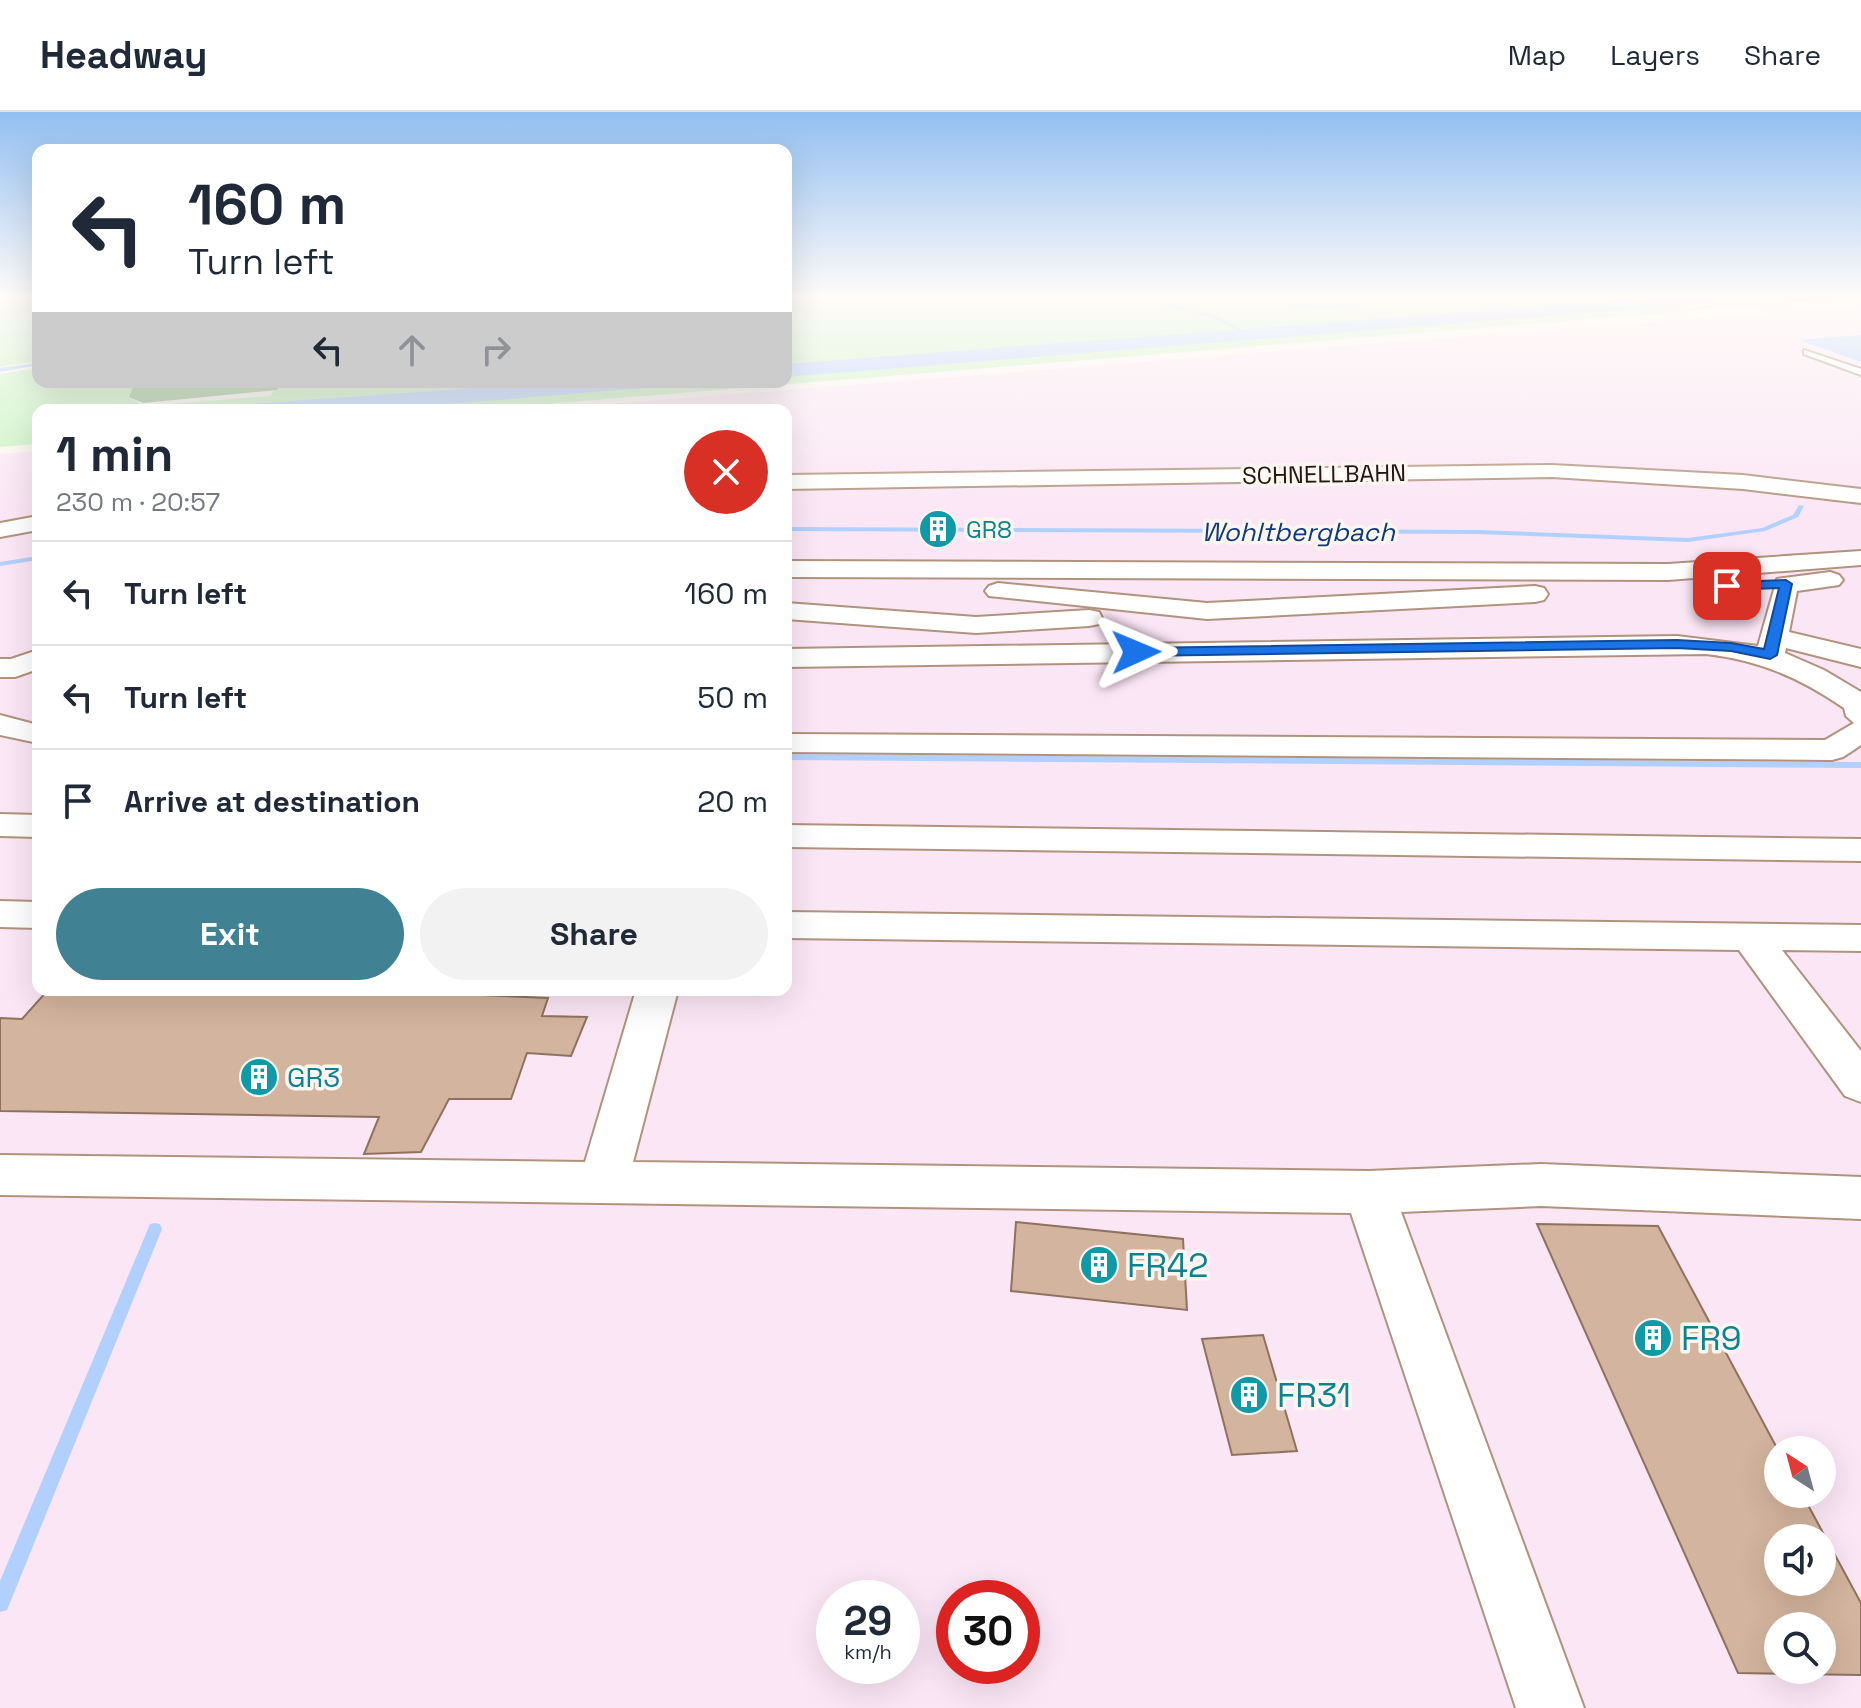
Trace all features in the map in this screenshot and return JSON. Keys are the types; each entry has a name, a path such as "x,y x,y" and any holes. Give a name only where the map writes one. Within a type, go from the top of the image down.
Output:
{"street":[{"name":"SCHNELLBAHN","path":"792,482 1552,471 1743,482 1861,496"},
{"path":"0,530 32,524"},
{"path":"792,569 1668,572 1861,558"},
{"path":"905,569 911,583 1207,611"},
{"path":"1593,571 1638,589"},
{"path":"792,611 976,625 1638,589 1786,584 1861,577"},
{"path":"1772,646 1786,584"},
{"path":"792,658 1677,644 1772,646 1861,658"},
{"path":"1772,646 1859,704 1861,716"},
{"path":"0,724 32,734"},
{"path":"792,743 1832,750 1861,731"},
{"path":"0,825 32,826"},
{"path":"792,836 1861,850"},
{"path":"0,914 32,915"},
{"path":"792,925 1861,938"},
{"path":"1751,938 1861,1084"},
{"path":"603,1183 655,996"},
{"path":"0,1175 1369,1192 1541,1185 1861,1198"},
{"path":"1369,1192 1547,1700"}],"shaded area":[{"path":"1020,371 1861,371 1861,1708 0,1708 0,454 32,451 32,996 792,996 792,404 609,404"}],"green space":[{"path":"32,371 32,388 133,388 129,397 141,404 32,404 32,444 0,447 0,374"},
{"path":"792,371 945,371 792,384"},
{"path":"133,388 278,388 143,403 129,397"},
{"path":"276,388 742,388 545,404 169,404 270,396"}],"water":[{"path":"792,371 855,371 792,377"},
{"path":"471,388 645,388 447,404 251,404"}],"building":[{"name":"GR3","path":"43,996 504,996 548,998 542,1016 587,1017 571,1056 527,1053 511,1099 449,1099 421,1152 364,1154 379,1117 0,1111 0,1018 22,1019"},
{"name":"FR42","path":"1016,1222 1183,1239 1187,1310 1011,1291"},
{"name":"FR9","path":"1537,1224 1658,1226 1770,1436 1764,1436 1764,1508 1810,1508 1818,1524 1764,1524 1764,1596 1836,1596 1836,1557 1861,1603 1861,1675 1836,1675 1836,1612 1764,1612 1764,1673 1738,1673"},
{"name":"FR31","path":"1263,1335 1297,1451 1232,1455 1202,1339"}],"waterway":[{"name":"Wohltbergbach","path":"792,529 1477,532 1688,540 1763,530 1796,516 1801,506"},
{"name":"Wohltbergbach","path":"0,564 32,559"},
{"path":"792,757 1861,765"},
{"path":"0,1603 155,1229"}],"place":[{"name":"GR8","path":"938,529"},
{"name":"GR3","path":"259,1077"},
{"name":"FR42","path":"1099,1265"},
{"name":"FR9","path":"1653,1338"},
{"name":"FR31","path":"1249,1395"}],"route":[{"path":"1136,652 1677,644 1731,647 1770,655 1786,584 1727,586"}]}
